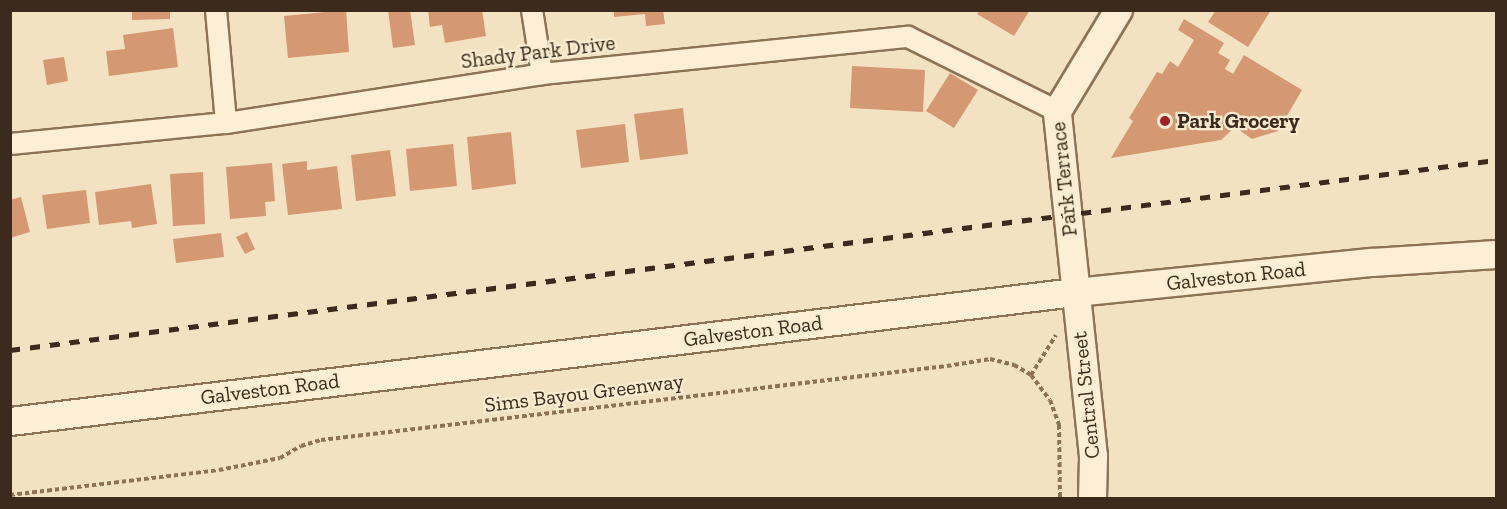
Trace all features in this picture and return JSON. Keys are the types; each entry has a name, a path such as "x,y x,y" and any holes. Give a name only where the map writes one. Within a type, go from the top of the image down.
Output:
{"main road":[{"name":"Park Terrace","path":"1075,292 1057,111 1118,10"},
{"name":"Galveston Road","path":"10,421 1075,292 1372,262 1497,254"},
{"name":"Central Street","path":"1075,292 1093,456 1092,498"}],"street":[{"path":"216,10 226,123"},
{"path":"532,10 542,74"},
{"name":"Shady Park Drive","path":"10,144 226,123 542,74 908,37 1057,111"}],"path":[{"name":"Sims Bayou Greenway","path":"10,495 219,471 280,458 302,446 321,440 990,359 1014,365 1031,375 1050,400 1059,425 1060,498"}],"building":[{"path":"132,10 170,10 170,19 132,20"},
{"path":"346,10 349,52 288,58 284,16"},
{"path":"388,10 410,10 415,45 393,48"},
{"path":"428,10 482,10 486,36 445,43 442,25 430,27"},
{"path":"614,10 663,10 665,24 646,26 645,14 614,17"},
{"path":"980,10 1030,10 1014,36 977,14"},
{"path":"1216,10 1271,10 1248,47 1208,22"},
{"path":"1184,19 1224,43 1218,53 1230,60 1225,69 1233,74 1244,55 1302,90 1278,131 1252,139 1235,127 1221,140 1111,158 1133,121 1129,118 1157,72 1162,74 1170,61 1178,67 1194,40 1178,30"},
{"path":"173,28 178,67 109,76 106,51 125,49 123,35"},
{"path":"64,57 68,81 47,85 43,60"},
{"path":"852,66 925,70 923,112 850,108"},
{"path":"950,73 978,90 954,128 926,111"},
{"path":"683,108 688,154 640,160 634,114"},
{"path":"625,124 629,162 581,168 576,130"},
{"path":"511,132 516,184 472,190 467,137"},
{"path":"453,144 457,186 410,191 406,149"},
{"path":"390,150 396,196 356,201 351,155"},
{"path":"307,161 307,170 337,166 342,209 288,215 282,164"},
{"path":"272,163 275,201 265,202 266,216 230,219 226,167"},
{"path":"203,172 205,224 173,226 170,174"},
{"path":"151,184 157,224 132,228 131,221 99,225 95,192"},
{"path":"86,190 90,223 47,229 42,195"},
{"path":"21,197 30,232 10,238 10,200"},
{"path":"247,232 255,249 245,254 236,237"},
{"path":"221,233 224,257 176,263 173,239"}],"railway":[{"path":"10,350 1496,160"}],"place":[{"name":"Park Grocery","path":"1165,121"}]}
